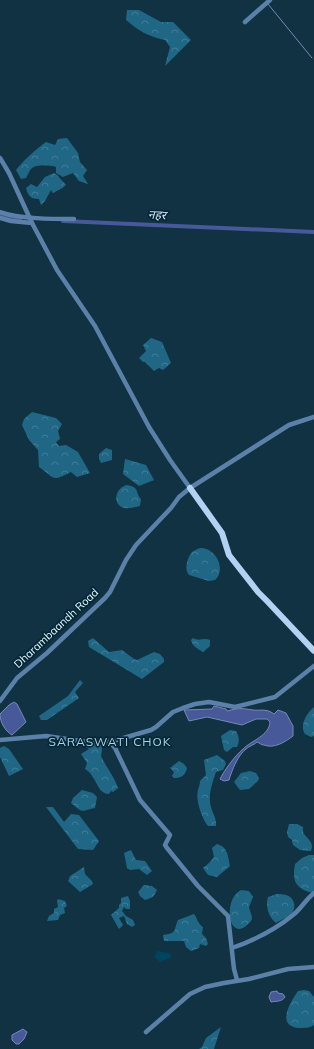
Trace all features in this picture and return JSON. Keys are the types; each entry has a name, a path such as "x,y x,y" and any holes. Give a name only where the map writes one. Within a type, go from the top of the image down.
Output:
{"main road":[{"path":"190,488 222,533 229,555 258,592 314,651"}],"street":[{"path":"245,22 270,0"},
{"path":"0,158 9,173 57,270 95,326 149,427 190,488"},
{"path":"0,212 32,221"},
{"path":"0,218 11,222 74,219"},
{"name":"Dharambaandh Road","path":"0,701 17,678 47,653 105,598 110,592 126,560 136,545 171,508 179,497 190,488 289,425 314,417"},
{"path":"0,740 46,736 92,742 110,742 151,730 174,712 183,708 209,702 235,707 274,697 314,666"},
{"path":"110,742 115,748 140,800 170,835 170,838 166,841 165,845 167,848 198,886 228,916 234,969 237,980"},
{"path":"232,948 244,944 270,930 291,916 314,893"},
{"path":"146,1032 190,994 205,987 237,980 249,980 288,969 314,967"}],"shaded area":[{"path":"14,702 17,704 26,722 12,735 3,726 0,714"},
{"path":"214,706 226,709 227,711 237,709 266,710 274,714 278,710 286,713 293,726 293,736 283,743 272,746 262,745 257,742 249,747 238,759 229,780 224,781 220,779 230,763 243,749 267,731 270,722 267,719 256,719 242,725 207,717 189,721 184,710 212,709"},
{"path":"157,951 169,953 172,956 160,962 154,957"},
{"path":"277,991 278,993 283,994 285,997 284,999 281,1001 271,1002 269,997 271,992"},
{"path":"23,1029 27,1032 24,1039 19,1044 16,1044 12,1040 12,1035"}],"green space":[{"path":"127,10 139,10 161,22 173,22 191,40 165,66 170,47 165,40 144,33 126,20"},
{"path":"67,138 78,153 80,162 87,170 83,176 88,184 79,181 73,173 63,177 56,173 56,167 47,165 33,167 26,178 21,179 16,170 34,152 46,142 55,145 58,139"},
{"path":"54,173 66,185 53,193 51,190 41,205 39,199 30,196 26,188 31,184 37,187 45,177"},
{"path":"151,338 162,342 171,363 163,370 159,368 154,371 139,358 146,351 143,345"},
{"path":"32,412 56,418 62,424 58,431 60,439 56,442 59,446 66,445 78,452 90,473 77,477 71,472 54,478 39,467 38,450 29,440 22,425 24,419"},
{"path":"106,448 112,450 112,460 101,463 99,454"},
{"path":"125,459 146,465 154,480 139,486 123,474"},
{"path":"127,485 136,489 141,499 140,506 124,508 117,503 116,496 118,492 123,486"},
{"path":"200,548 210,551 218,560 220,570 215,580 209,581 187,573 187,561 191,553"},
{"path":"93,638 109,652 122,650 137,660 154,652 160,654 164,659 164,662 142,679 89,647 88,641"},
{"path":"193,638 197,640 210,640 210,646 203,652 193,644 191,640"},
{"path":"80,680 83,683 75,692 79,698 47,720 41,720 39,716 68,696"},
{"path":"314,707 314,736 311,737 303,731 303,723 306,716"},
{"path":"230,730 236,731 239,743 237,747 233,747 227,752 224,750 221,736"},
{"path":"92,743 101,743 101,756 118,788 113,792 111,791 109,794 101,790 91,774 85,769 87,763 81,754 89,749 84,746"},
{"path":"4,746 9,749 23,769 9,776 0,757 0,748"},
{"path":"217,755 225,761 226,764 223,770 216,772 210,794 211,807 216,826 208,826 203,819 197,794 200,781 206,775 204,760"},
{"path":"179,761 187,768 182,776 179,778 174,778 172,776 174,772 170,768"},
{"path":"250,771 256,773 259,778 258,781 249,789 240,790 234,782 241,773"},
{"path":"82,790 93,793 97,797 95,808 82,811 71,803 73,798"},
{"path":"46,807 53,807 64,822 71,814 79,815 99,841 93,850 78,849"},
{"path":"289,824 297,824 303,827 304,833 311,844 311,851 300,850 293,845 287,832"},
{"path":"217,844 223,847 228,855 230,866 217,877 208,875 203,868 214,857 212,848"},
{"path":"131,850 136,860 145,861 152,871 147,875 139,869 130,870 127,868 124,853"},
{"path":"309,855 314,855 314,891 312,893 298,886 294,875 295,864 302,858"},
{"path":"84,867 85,874 93,884 80,892 68,881 70,876"},
{"path":"144,885 152,886 157,890 152,897 145,900 138,892"},
{"path":"241,890 249,891 253,897 249,907 252,919 246,926 240,929 235,928 232,923 230,909 235,895"},
{"path":"277,894 284,894 293,900 294,911 276,923 267,908 267,900 268,897"},
{"path":"128,896 130,901 130,909 126,909 124,907 122,911 126,916 133,920 135,925 132,927 127,924 124,916 119,918 123,925 119,929 111,915 119,908 121,898"},
{"path":"58,899 65,901 67,906 64,908 65,913 60,915 58,920 47,921 49,916 54,913 54,909 58,907"},
{"path":"194,914 203,927 202,934 206,938 208,944 206,946 200,944 199,948 191,951 186,947 184,941 164,941 163,935 174,931 178,920"},
{"path":"298,991 309,991 314,997 314,1025 299,1028 288,1023 286,1018 289,1007"},
{"path":"221,1027 214,1049 199,1049 202,1047 206,1038"}],"waterway":[{"path":"268,4 312,58"},
{"name":"नहर","path":"0,214 3,216 20,219"},
{"name":"नहर","path":"63,221 314,232"}],"district":[{"name":"SARASWATI CHOK","path":"110,742"}]}
